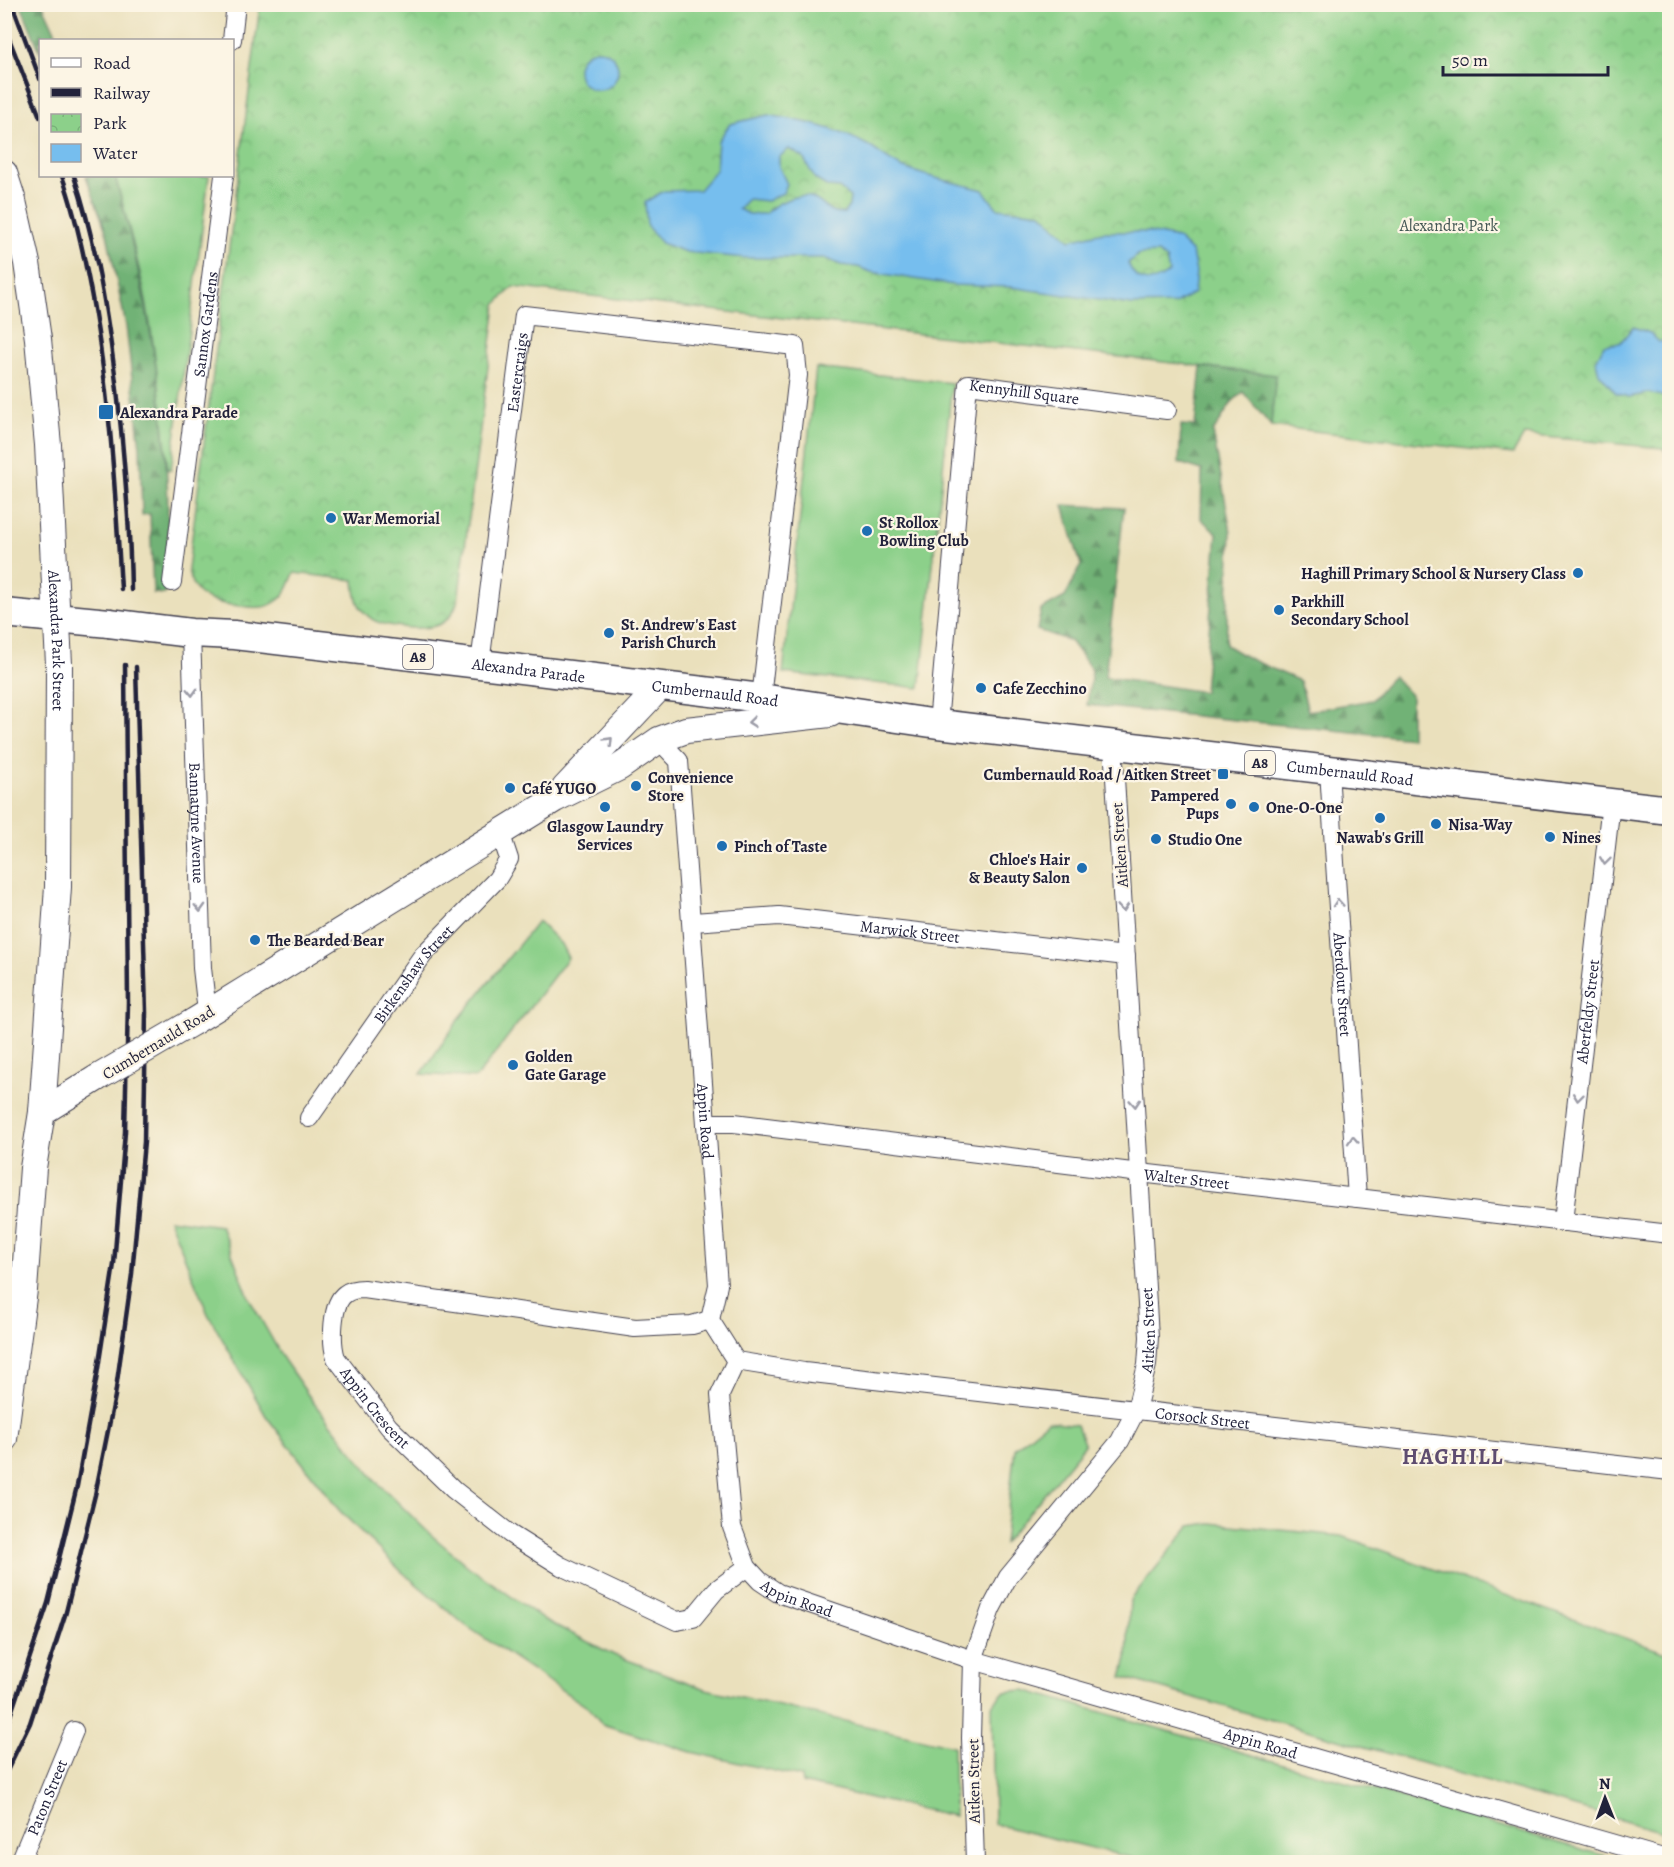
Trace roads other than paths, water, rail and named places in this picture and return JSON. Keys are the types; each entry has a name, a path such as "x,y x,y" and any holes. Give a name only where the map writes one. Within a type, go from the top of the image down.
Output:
{"main road":[{"name":"Alexandra Park Street","path":"4,173 27,263 38,339 48,445 60,664 58,887 42,1112"},
{"name":"Alexandra Parade","path":"4,613 191,633 234,635 660,687"},
{"name":"Cumbernauld Road","path":"555,799 660,687 761,698 938,724 1670,810"},
{"name":"Cumbernauld Road","path":"42,1112 500,832 555,799 620,767 659,740 686,730 852,711"},
{"path":"4,1439 24,1290 33,1168 42,1112"}],"street":[{"path":"232,39 236,4"},
{"name":"Sannox Gardens","path":"172,582 224,177"},
{"name":"Eastercraigs","path":"480,664 524,315 795,346 798,375 761,698"},
{"name":"Kennyhill Square","path":"938,724 968,384 1167,410"},
{"name":"Bannatyne Avenue","path":"191,633 202,968 200,1017"},
{"name":"Appin Road","path":"659,740 679,761 693,921 718,1285 711,1320"},
{"name":"Aitken Street","path":"975,1863 971,1738 973,1660 991,1609 1008,1577 1120,1441 1136,1410 1147,1365 1149,1337 1113,745"},
{"name":"Aberdour Street","path":"1329,771 1357,1198"},
{"name":"Aberfeldy Street","path":"1563,1222 1611,803"},
{"name":"Birkenshaw Street","path":"309,1118 423,954 497,879 509,859 500,832"},
{"name":"Marwick Street","path":"693,921 779,916 1126,956"},
{"name":"Walter Street","path":"706,1123 734,1123 1140,1173 1670,1234"},
{"name":"Appin Crescent","path":"711,1320 692,1325 635,1328 363,1289 346,1293 340,1299 336,1308 332,1348 336,1358 389,1427 454,1490 510,1534 561,1566 677,1621 693,1618 716,1590 747,1567"},
{"path":"711,1320 736,1361"},
{"name":"Appin Road","path":"736,1361 720,1395 732,1527 747,1567 760,1581 778,1593 973,1660 1670,1860"},
{"name":"Corsock Street","path":"736,1361 804,1372 1670,1471"},
{"name":"Paton Street","path":"20,1863 74,1731"}],"water":[{"path":"598,50 606,51 612,56 617,62 617,78 612,84 606,89 598,90 590,89 584,84 579,78 578,70 579,62 584,56 590,51"},
{"path":"768,115 833,130 869,146 904,168 983,190 997,208 1041,213 1070,240 1103,232 1148,232 1177,238 1192,252 1196,272 1194,293 1175,304 1132,305 1011,287 953,285 871,272 858,267 841,265 824,258 745,258 686,252 661,243 647,226 645,202 664,191 699,190 716,170 718,141 730,124","holes":["789,149 803,157 815,179 828,187 839,188 850,197 849,206 844,213 833,212 815,199 804,196 786,200 765,214 749,214 738,209 748,199 767,201 783,193 787,184 779,167 779,157","1158,253 1166,259 1169,272 1163,276 1146,281 1140,279 1131,270 1128,263 1139,254"]},
{"path":"1633,327 1650,333 1659,342 1669,339 1669,398 1650,393 1629,397 1616,393 1599,373 1596,361 1604,345 1620,343"}],"railway":[{"path":"12,4 39,76"},
{"path":"4,26 39,114"},
{"path":"62,177 83,251 101,354 113,471 121,589"},
{"path":"74,177 95,255 114,363 126,490 131,590"},
{"path":"4,1734 48,1603 77,1486 114,1264 125,1132 128,1002 125,665"},
{"path":"4,1777 30,1723 66,1612 95,1495 115,1396 132,1274 144,1142 146,1012 136,667"}],"place":[{"name":"Alexandra Parade","path":"106,412"},
{"name":"War Memorial","path":"331,518"},
{"name":"St Rollox Bowling Club","path":"867,531"},
{"name":"Haghill Primary School & Nursery Class","path":"1578,573"},
{"name":"Parkhill Secondary School","path":"1279,610"},
{"name":"St. Andrew's East Parish Church","path":"609,633"},
{"name":"Cafe Zecchino","path":"981,688"},
{"name":"Cumbernauld Road / Aitken Street","path":"1223,774"},
{"name":"Convenience Store","path":"636,786"},
{"name":"Café YUGO","path":"510,788"},
{"name":"Pampered Pups","path":"1231,804"},
{"name":"Glasgow Laundry Services","path":"605,807"},
{"name":"One-O-One","path":"1254,807"},
{"name":"Nawab's Grill","path":"1380,818"},
{"name":"Nisa-Way","path":"1436,824"},
{"name":"Nines","path":"1550,837"},
{"name":"Studio One","path":"1156,839"},
{"name":"Pinch of Taste","path":"722,846"},
{"name":"Chloe's Hair & Beauty Salon","path":"1082,868"},
{"name":"The Bearded Bear","path":"255,940"},
{"name":"Golden Gate Garage","path":"513,1065"}],"district":[{"name":"HAGHILL","path":"1453,1456"}],"park label":[{"name":"Alexandra Park","path":"1449,225"}]}
